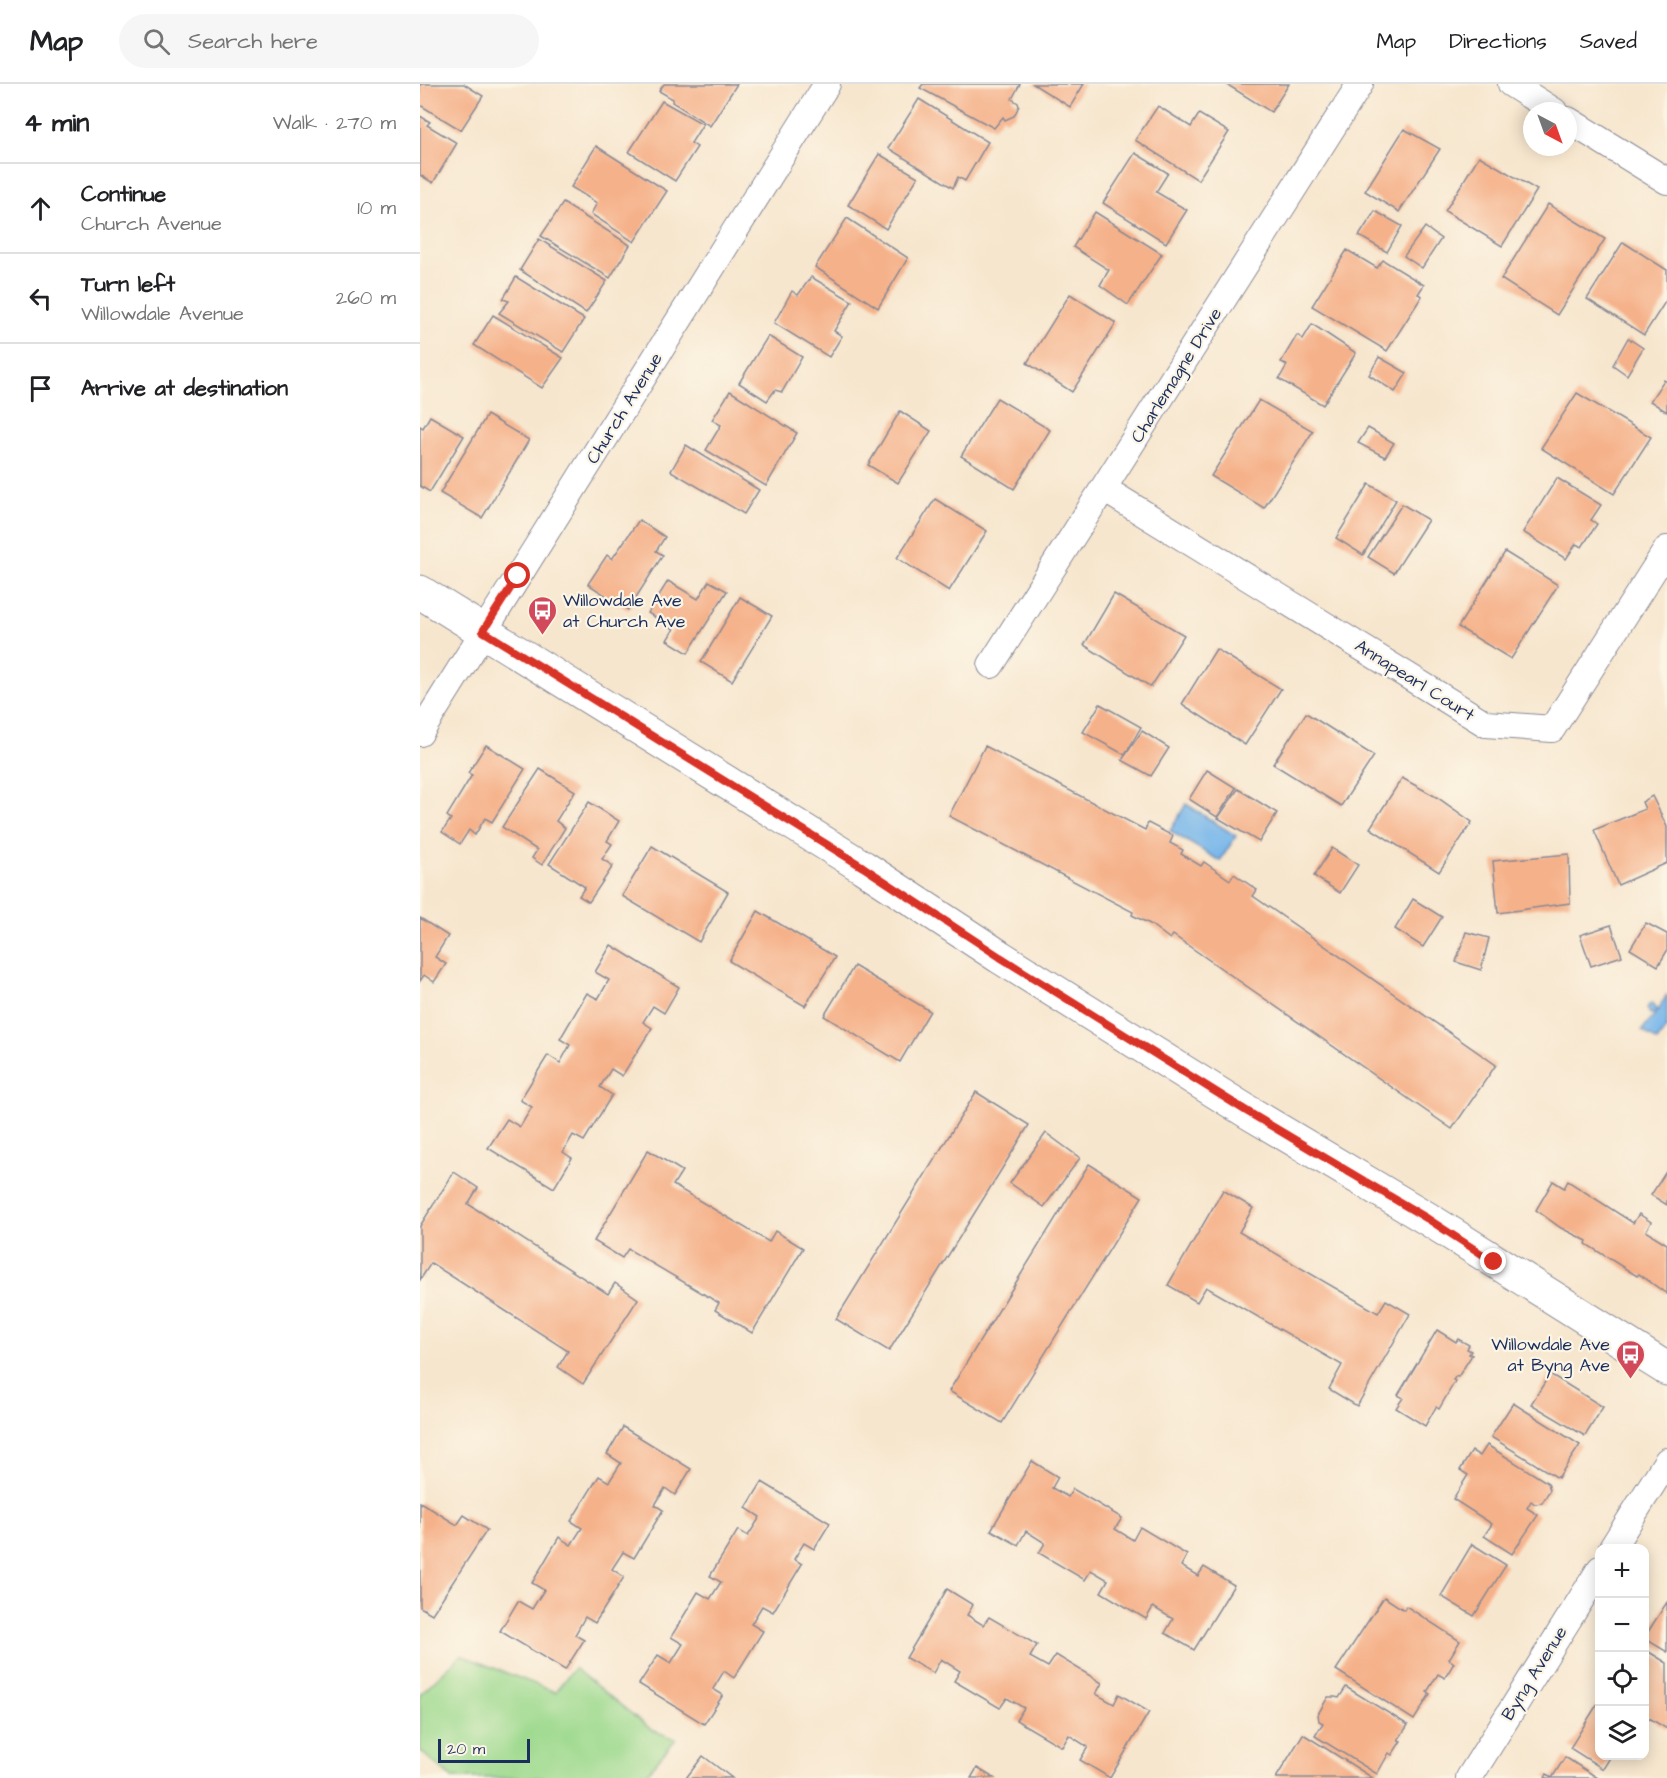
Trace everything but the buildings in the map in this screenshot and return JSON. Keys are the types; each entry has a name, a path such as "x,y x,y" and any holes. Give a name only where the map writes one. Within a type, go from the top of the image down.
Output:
{"street":[{"name":"Church Avenue","path":"420,733 828,84"},
{"name":"Charlemagne Drive","path":"991,665 1360,84"},
{"path":"1511,84 1540,102"},
{"path":"1577,126 1667,181"},
{"name":"Annapearl Court","path":"1104,489 1486,724 1552,729 1667,549"},
{"path":"420,592 863,867 1000,957 1238,1106 1428,1219 1667,1369"},
{"path":"1615,1544 1667,1461"},
{"name":"Byng Avenue","path":"1469,1778 1595,1575"}],"green space":[{"path":"461,1655 555,1692 574,1668 652,1730 676,1739 643,1778 452,1778 420,1751 420,1694"}],"water":[{"path":"1186,804 1236,836 1220,861 1170,831"},
{"path":"1667,994 1667,1027 1657,1041 1642,1030 1656,1013 1650,1014 1647,1008 1649,1005 1653,1004 1658,1011"}],"place":[{"name":"Willowdale Ave at Church Ave","path":"542,636"},
{"name":"Willowdale Ave at Byng Ave","path":"1631,1380"}],"route":[{"path":"518,576 483,631 863,867 1000,957 1248,1112 1428,1219 1494,1262"}]}
